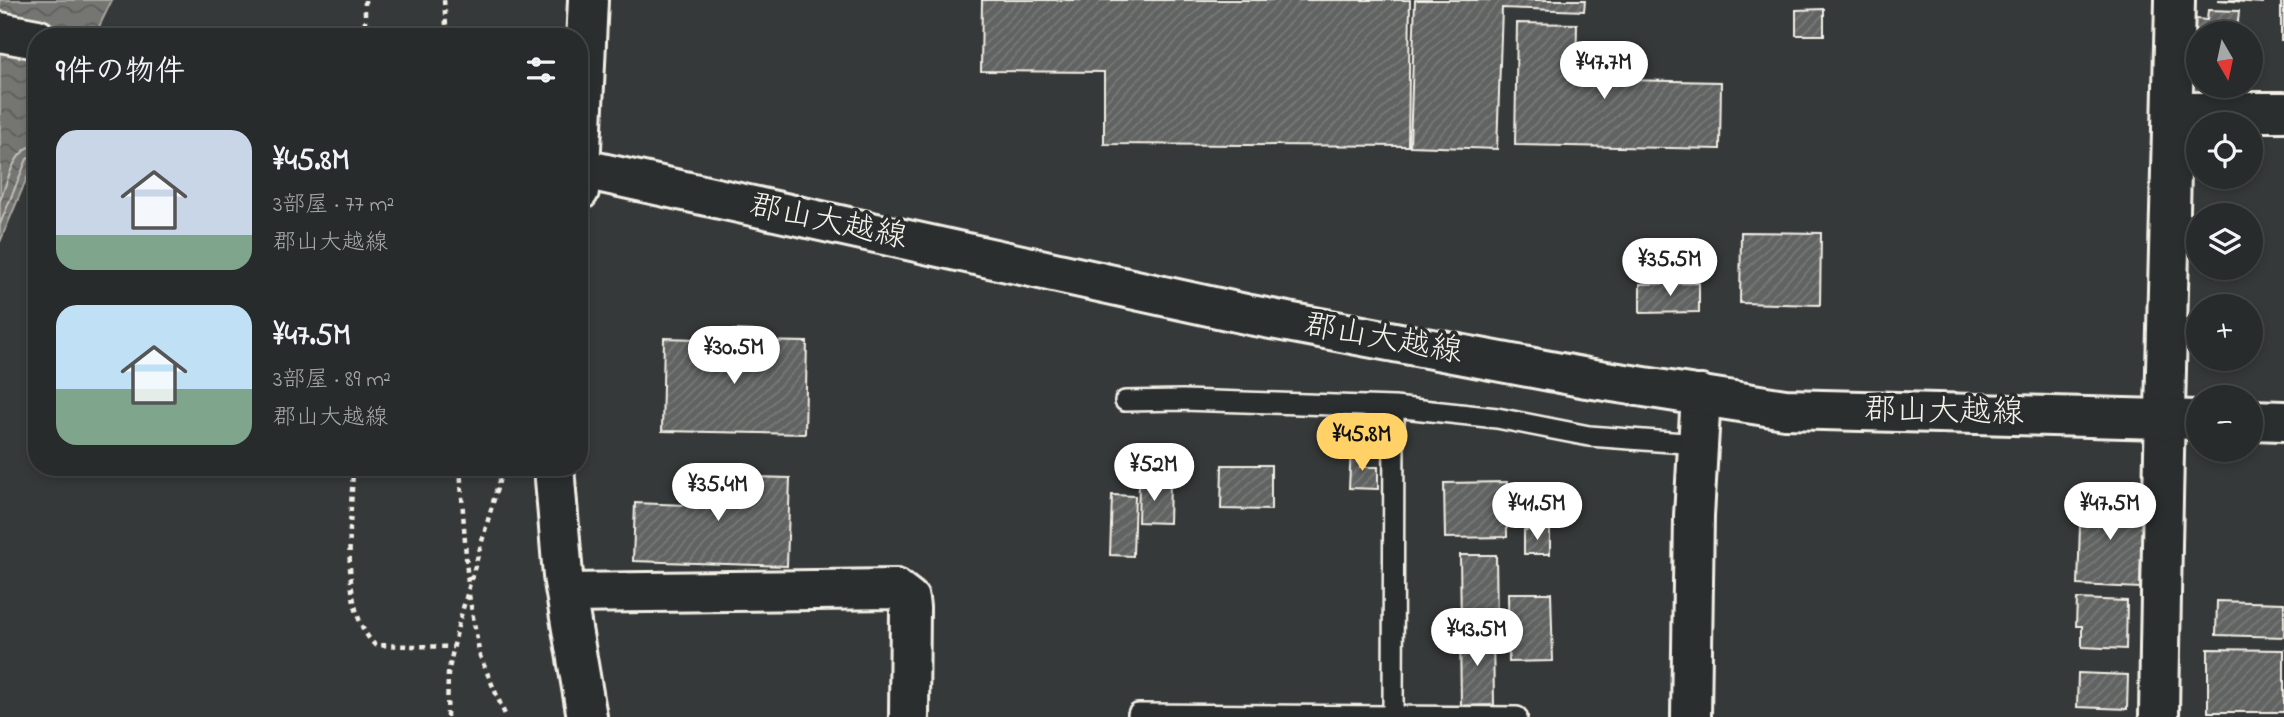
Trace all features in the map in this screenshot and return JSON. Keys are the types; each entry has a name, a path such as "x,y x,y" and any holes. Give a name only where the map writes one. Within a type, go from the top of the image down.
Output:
{"street":[{"path":"586,28 587,0"},
{"path":"2159,717 2161,492 2182,419 2172,112 2175,0"},
{"path":"0,32 28,37"},
{"path":"2172,112 2284,113"},
{"name":"郡山大越線","path":"588,178 1250,315 1587,378 1785,409 2182,419"},
{"path":"1691,717 1701,395"},
{"path":"2263,420 2284,421"},
{"path":"554,476 566,593 587,717"},
{"path":"566,593 896,589 909,599 910,608 909,717"}],"lane":[{"path":"1125,401 1183,400 1394,407 1496,418 1589,436 1698,444"},
{"path":"1393,716 1394,407"},
{"path":"1138,713 1517,717"}],"path":[{"path":"365,0 365,28"},
{"path":"444,0 446,28"},
{"path":"353,476 352,591 365,635 375,645 453,647"},
{"path":"461,476 469,591 480,656 506,717"},
{"path":"447,717 448,674 453,647 501,476"}],"water":[{"path":"0,0 112,0 98,28 28,28 28,175 0,242"}],"building":[{"path":"982,0 1410,0 1408,146 1104,144 1104,72 981,71"},
{"path":"1415,0 1585,0 1584,11 1502,8 1497,149 1410,146"},
{"path":"2217,0 2264,0 2263,3"},
{"path":"2281,0 2284,0 2284,40 2281,40"},
{"path":"1824,9 1824,35 1796,35 1796,10"},
{"path":"2208,10 2239,11 2238,21 2186,21 2184,51 2185,18 2207,20"},
{"path":"1517,23 1577,24 1576,79 1721,82 1720,149 1515,145"},
{"path":"2184,65 2186,65 2186,96 2183,96"},
{"path":"2200,98 2235,98 2235,102"},
{"path":"1741,232 1821,233 1820,305 1740,303"},
{"path":"1699,283 1699,312 1640,313 1640,284"},
{"path":"733,330 754,331 754,341 807,342 805,434 662,431 664,338 732,340"},
{"path":"1351,448 1361,449 1360,467 1378,467 1378,489 1349,488"},
{"path":"1222,465 1271,465 1271,510 1221,509"},
{"path":"687,475 790,478 787,566 633,561 635,503 686,505"},
{"path":"1507,482 1507,537 1445,538 1444,483"},
{"path":"1139,483 1170,484 1169,523 1138,522"},
{"path":"1112,495 1135,496 1133,556 1110,555"},
{"path":"2081,497 2143,500 2140,588 2078,585"},
{"path":"1524,530 1550,530 1550,554 1524,554"},
{"path":"1460,555 1496,555 1497,625 1461,626"},
{"path":"1508,593 1551,593 1553,661 1509,662"},
{"path":"2077,599 2127,601 2126,649 2082,647 2082,626 2076,626"},
{"path":"2217,601 2284,603 2284,637 2216,635"},
{"path":"1493,631 1494,705 1461,706 1460,632"},
{"path":"2208,649 2284,650 2284,712 2208,712"},
{"path":"2078,673 2128,675 2127,709 2077,707"}]}
